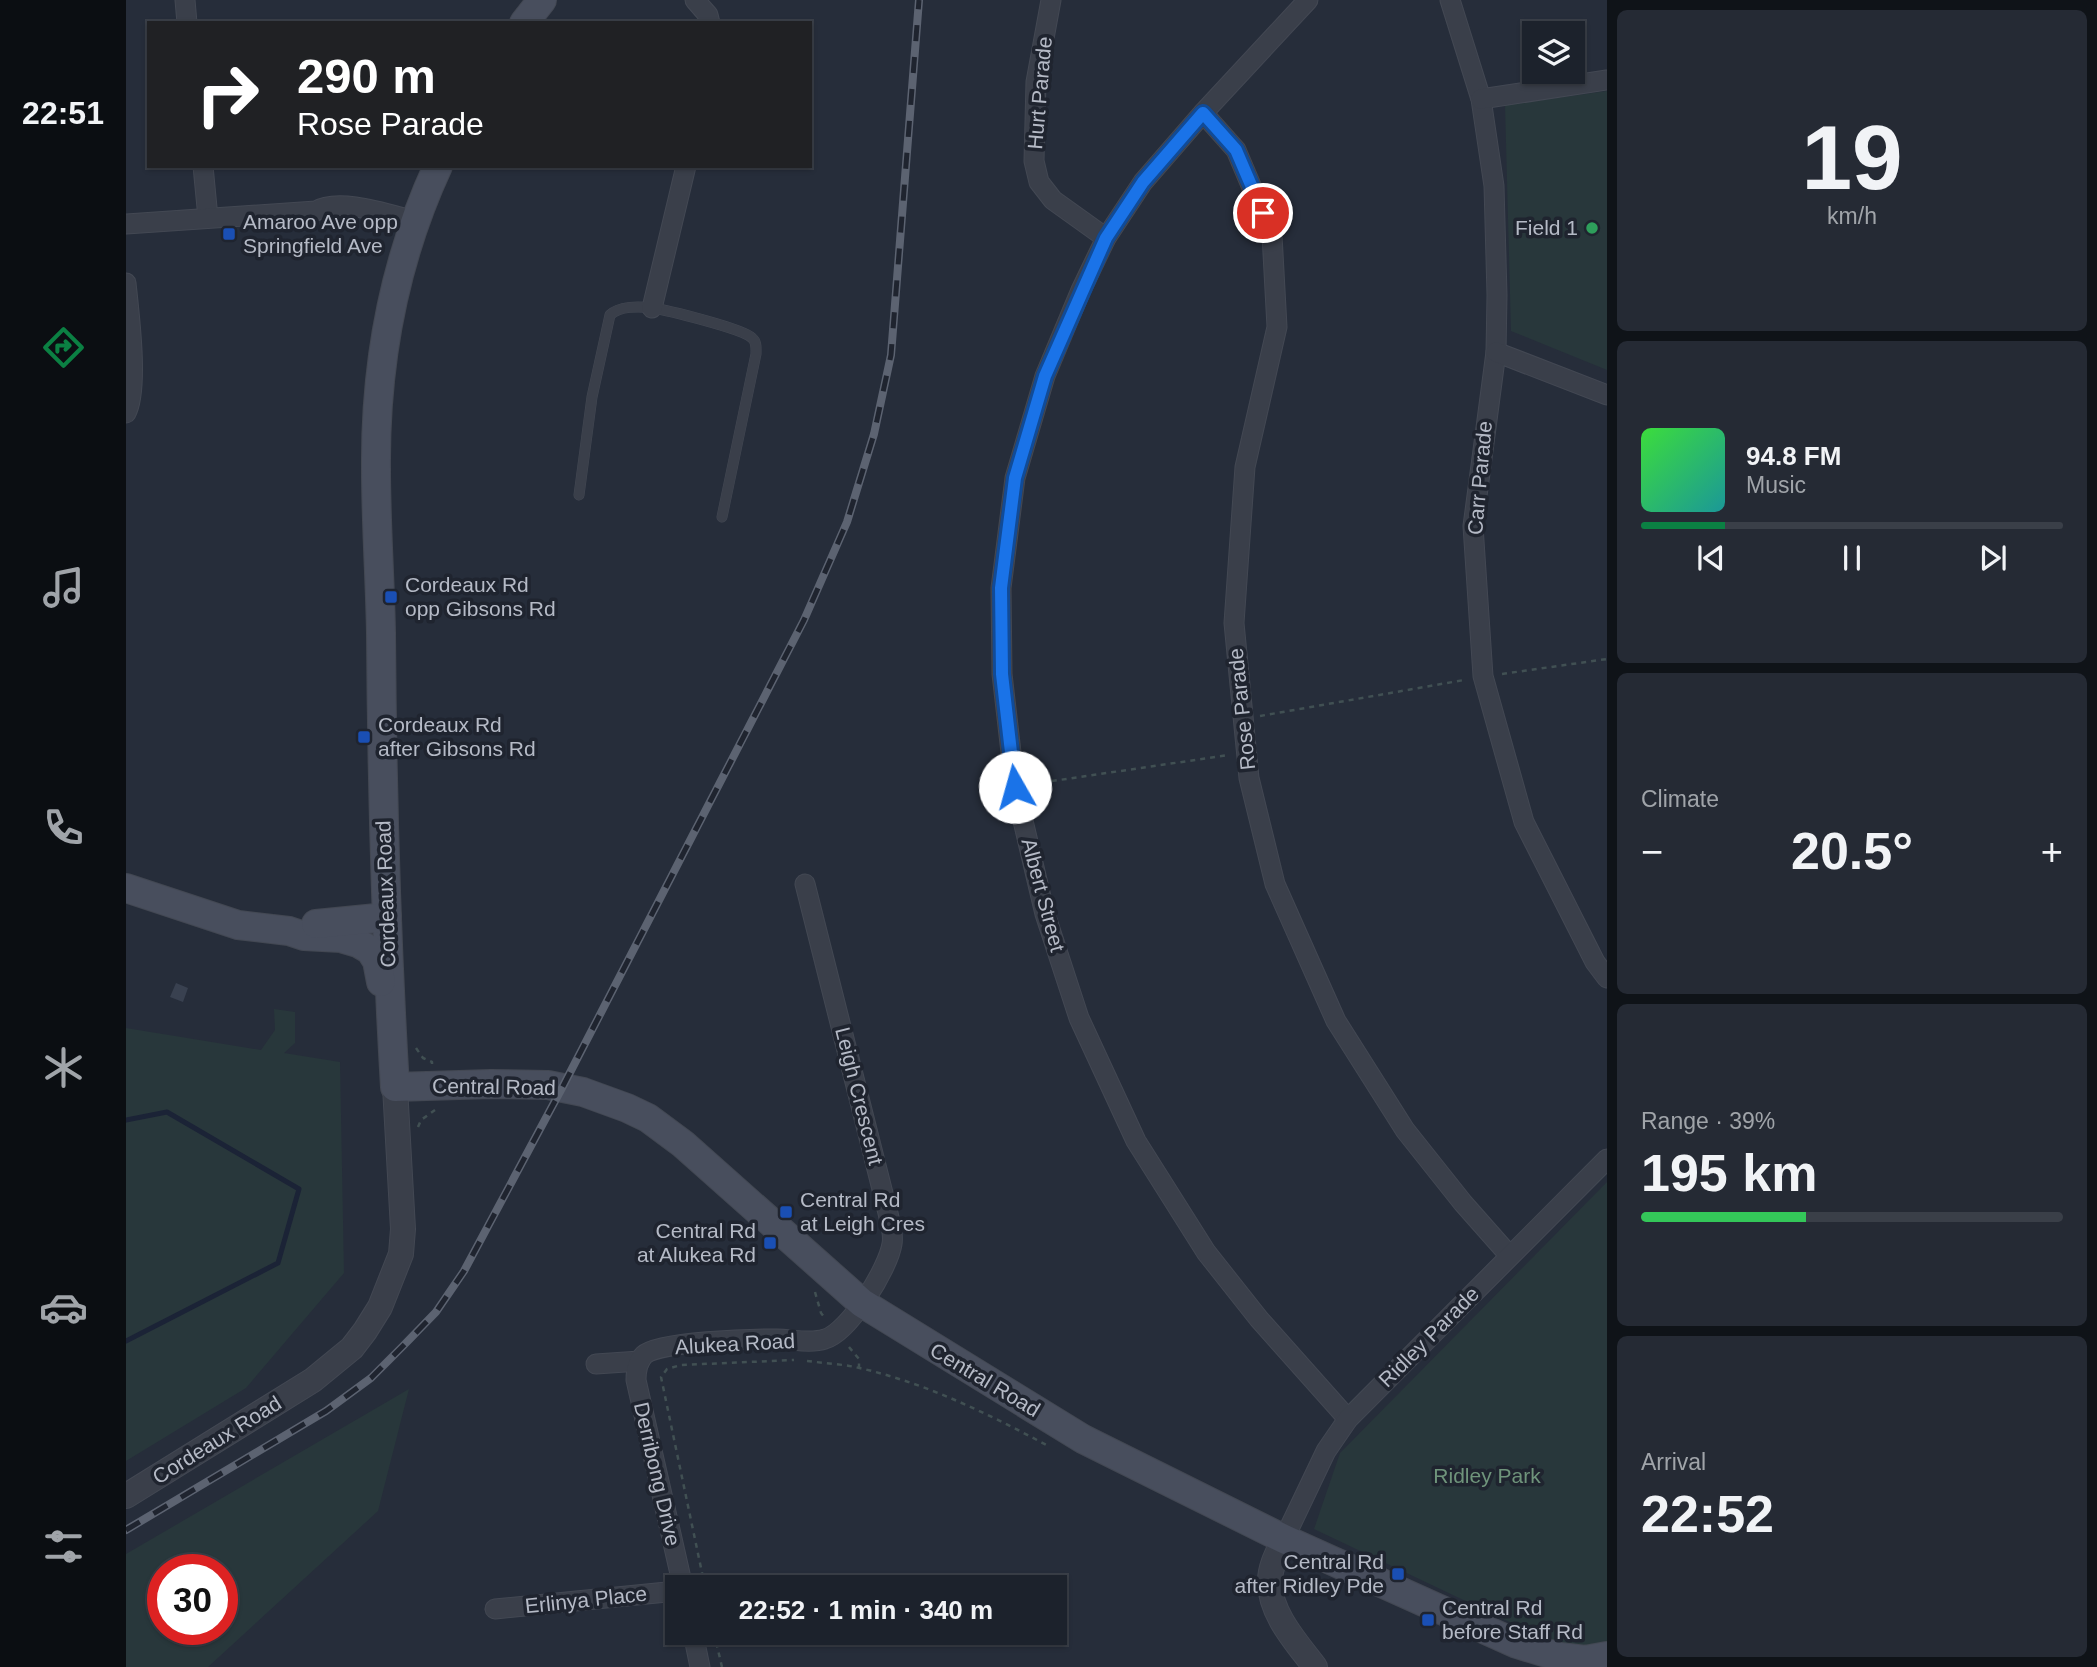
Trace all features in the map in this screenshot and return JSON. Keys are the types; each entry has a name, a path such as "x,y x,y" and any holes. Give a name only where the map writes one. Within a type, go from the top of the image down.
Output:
{"main road":[{"path":"526,21 542,0"},
{"name":"Cordeaux Road","path":"395,1087 381,758 377,427 380,381 391,306 412,227 437,168"},
{"path":"126,888 215,919 304,936 341,938 358,943 370,950 377,961 385,1020 392,1036"},
{"path":"289,931 306,925 387,917"},
{"name":"Central Road","path":"395,1087 548,1085 583,1092 627,1108 648,1118 682,1144 862,1303 1083,1439 1284,1539 1517,1644 1560,1657 1585,1660 1607,1657"}],"street":[{"path":"185,0 187,21"},
{"path":"695,0 708,15 710,21"},
{"name":"Hurt Parade","path":"1051,0 1036,82 1034,161 1039,182 1053,200 1106,238"},
{"name":"Albert Street","path":"1308,0 1143,182 1106,238 1045,376 1015,478 1001,588 1002,674 1015,787 1045,914 1079,1018 1136,1141 1206,1252 1259,1319 1348,1419"},
{"name":"Carr Parade","path":"1450,0 1481,99 1494,186 1496,352 1473,526 1483,676 1524,822 1595,962 1607,978"},
{"path":"1481,99 1607,80"},
{"name":"Rose Parade","path":"1203,113 1236,150 1272,234 1277,327 1245,467 1234,623 1249,778 1275,884 1336,1021 1405,1130 1463,1203 1509,1255"},
{"path":"203,168 208,218"},
{"path":"652,308 686,168"},
{"path":"126,224 316,211 324,215 412,227"},
{"path":"126,283 132,381 126,413"},
{"path":"1496,352 1607,395"},
{"name":"Leigh Crescent","path":"806,884 893,1241 879,1279 862,1303"},
{"name":"Cordeaux Road","path":"126,1496 313,1380 352,1348 365,1331 386,1295 401,1254 403,1229 395,1087"},
{"name":"Ridley Parade","path":"1284,1539 1326,1451 1348,1419 1607,1159"},
{"path":"836,1333 862,1303"},
{"name":"Alukea Road","path":"596,1364 640,1361 645,1354 680,1345 755,1339 824,1340 836,1333"},
{"name":"Derribong Drive","path":"640,1361 636,1380 679,1575"},
{"path":"1284,1539 1271,1571 1272,1595 1284,1623 1315,1667"},
{"name":"Erlinya Place","path":"495,1609 665,1592"},
{"path":"695,1645 700,1667"}],"lane":[{"path":"579,495 592,397 610,315 621,308 652,308 737,330 751,336 755,342 756,354 722,517"}],"path":[{"path":"1243,719 1483,676 1607,659"},
{"path":"1015,787 1247,752"},
{"path":"416,1132 421,1120 435,1110 445,1107"},
{"path":"808,1286 816,1294 821,1313 859,1359 859,1368"},
{"path":"702,1575 661,1377 667,1368 743,1360 800,1360 859,1368 947,1397 993,1416 1052,1448"},
{"path":"717,1645 722,1667"}],"green space":[{"path":"1607,91 1607,370 1511,331 1505,105"},
{"path":"274,1009 295,1012 295,1043 284,1053 340,1062 344,1273 246,1388 126,1461 126,1028 261,1050 275,1030"},
{"name":"Ridley Park","path":"1607,1182 1607,1643 1589,1650 1539,1636 1314,1529 1340,1453"},
{"path":"409,1389 378,1511 238,1639 238,1554 147,1554 147,1645 232,1645 208,1667 126,1667 126,1554"}],"building":[{"path":"176,983 188,988 183,1002 170,997"}],"waterway":[{"path":"126,1120 167,1112 299,1189 278,1263 126,1341"}],"railway":[{"path":"126,1530 326,1411 371,1378 404,1345 436,1312 464,1271 562,1088 804,620 847,522 874,434 891,355 919,0"}],"place":[{"name":"Field 1","path":"1592,228"},
{"name":"Amaroo Ave opp Springfield Ave","path":"229,234"},
{"name":"Cordeaux Rd opp Gibsons Rd","path":"391,597"},
{"name":"Cordeaux Rd after Gibsons Rd","path":"364,737"},
{"name":"Central Rd at Leigh Cres","path":"786,1212"},
{"name":"Central Rd at Alukea Rd","path":"770,1243"},
{"name":"Central Rd after Ridley Pde","path":"1398,1574"},
{"name":"Central Rd before Staff Rd","path":"1428,1620"}],"route":[{"path":"1015,787 1002,674 1001,588 1015,478 1045,376 1081,290 1106,238 1143,182 1203,113 1236,150 1263,213"}]}
